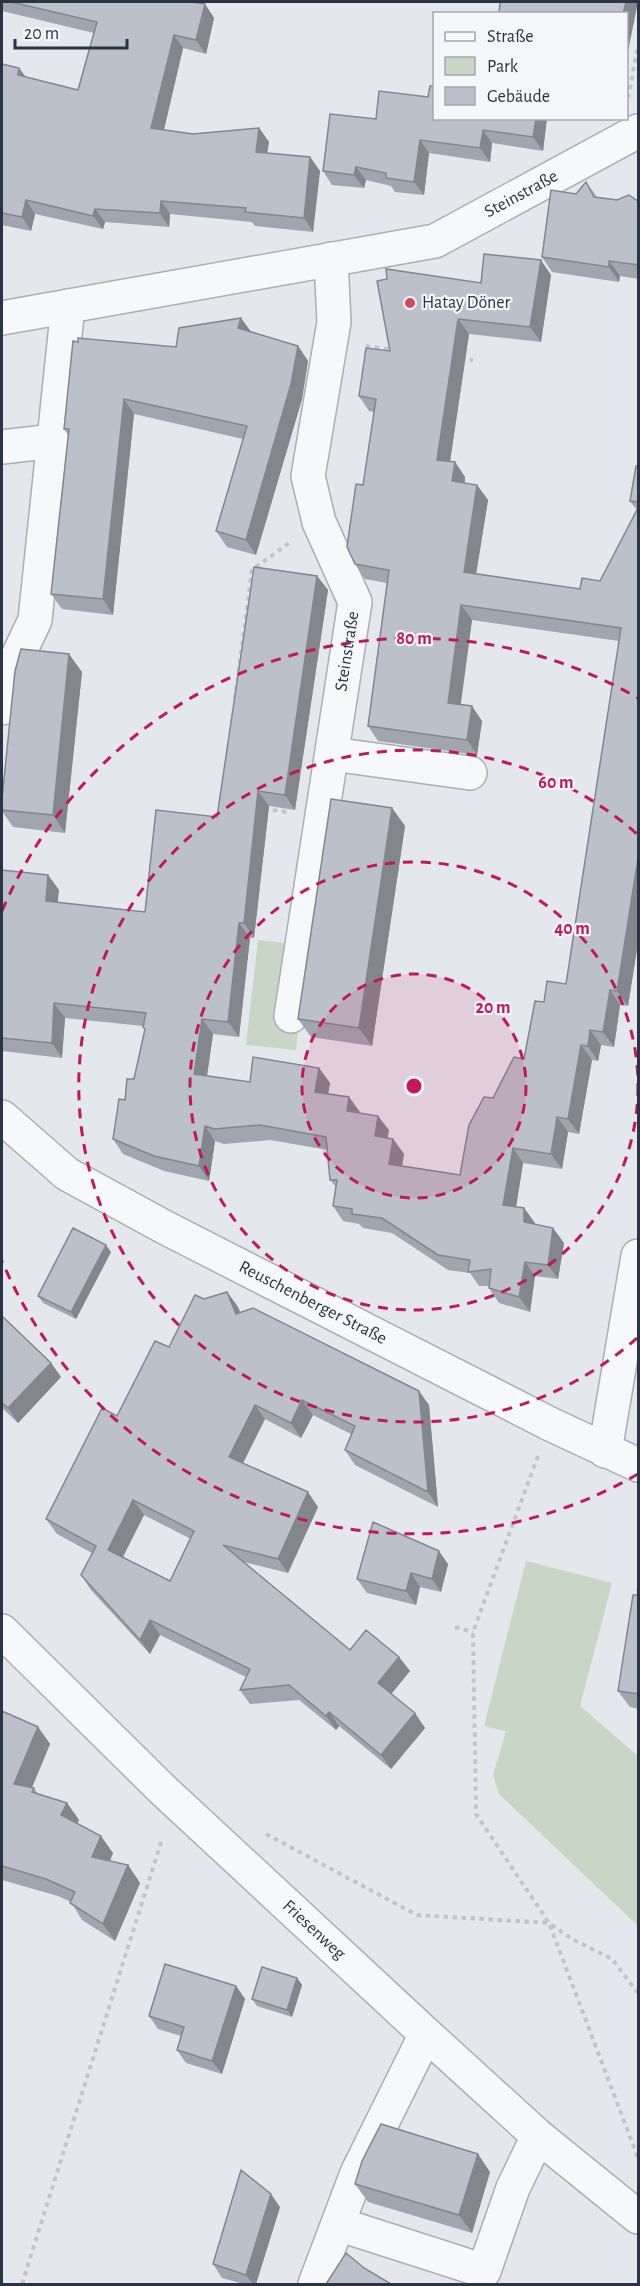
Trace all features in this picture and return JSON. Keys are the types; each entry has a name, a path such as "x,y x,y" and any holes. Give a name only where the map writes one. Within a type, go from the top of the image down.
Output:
{"street":[{"name":"Steinstraße","path":"2,318 435,241 639,131"},
{"name":"Steinstraße","path":"291,1016 355,602 319,522 309,476 334,322 331,259"},
{"path":"2,708 3,697 17,658 35,620 37,608 68,306"},
{"path":"2,447 54,441"},
{"path":"332,754 470,773"},
{"name":"Reuschenberger Straße","path":"2,1118 67,1174 166,1228 550,1424 639,1465"},
{"path":"605,1450 639,1256"},
{"name":"Friesenweg","path":"3,1636 162,1789 426,2034 538,2136 639,2217"},
{"path":"315,2284 357,2173 426,2034"},
{"path":"338,2224 484,2271 513,2188 538,2136"}],"path":[{"path":"628,102 639,46"},
{"path":"331,341 402,351"},
{"path":"449,357 472,360"},
{"path":"234,709 252,570 319,522"},
{"path":"255,808 323,818"},
{"path":"550,1424 473,1632 476,1815 549,1923 639,2158"},
{"path":"634,1611 639,1588"},
{"path":"454,1627 473,1632"},
{"path":"22,2284 169,1816 162,1789"},
{"path":"261,1831 417,1915 549,1923 573,1939 612,1959 639,1993"}],"green space":[{"path":"258,940 293,944 299,1021 296,1050 246,1045"},
{"path":"526,1561 612,1583 580,1706 638,1756 638,1926 499,1794 493,1775 506,1731 484,1726"}],"building":[{"path":"11,2 192,2 205,4 196,40 174,35 151,128 193,134 259,128 256,152 310,157 304,218 245,212 246,208 161,201 160,213 95,209 93,216 26,200 22,217 2,213 2,64 19,68 18,75 78,90 97,22"},
{"path":"500,2 626,2 624,12 499,12"},
{"path":"430,86 433,86 433,120 536,120 533,137 483,130 480,148 420,140 414,182 386,178 386,173 356,167 354,175 323,171 330,114 376,119 379,91 428,97"},
{"path":"586,182 594,197 617,200 629,195 639,202 639,265 609,261 609,267 542,257 551,190 576,194"},
{"path":"484,254 541,260 530,327 458,319 437,460 455,462 452,481 477,485 464,572 580,589 582,578 600,581 639,506 639,852 617,991 610,990 603,1032 590,1030 588,1046 581,1045 568,1119 557,1117 551,1154 513,1148 503,1205 524,1208 524,1222 553,1228 548,1265 525,1262 519,1297 489,1288 491,1269 468,1272 470,1260 438,1255 382,1218 352,1214 352,1209 333,1206 337,1180 330,1180 326,1137 260,1125 214,1129 205,1126 199,1166 154,1156 113,1139 119,1099 125,1100 127,1079 134,1079 145,1029 143,1027 146,1013 54,1003 52,1043 2,1038 2,870 48,875 46,901 145,912 156,810 217,817 254,567 317,576 285,795 258,791 244,923 239,923 228,1022 202,1019 194,1074 250,1082 253,1057 319,1068 315,1092 349,1097 347,1111 378,1116 375,1136 393,1139 389,1164 460,1175 469,1125 484,1097 493,1098 514,1057 524,1059 535,1001 544,1002 547,981 566,984 621,628 461,605 448,703 472,706 467,740 368,726 389,570 355,564 347,547 356,484 363,485 376,399 359,396 366,348 390,351 377,281 387,279 386,269 481,283"},
{"path":"241,318 238,328 298,346 291,384 246,540 216,531 247,426 124,399 103,599 51,594 69,429 64,429 73,341 78,342 78,338 176,347 179,328"},
{"path":"636,466 639,467 639,502 630,501"},
{"path":"21,649 69,654 53,815 2,810 15,671"},
{"path":"331,799 392,808 359,1028 298,1019"},
{"path":"73,1228 106,1245 71,1312 38,1296"},
{"path":"227,1292 236,1314 253,1308 419,1391 428,1492 345,1450 355,1426 302,1400 291,1423 255,1405 229,1457 308,1492 278,1559 223,1545 350,1650 366,1630 399,1657 378,1683 415,1713 381,1755 329,1712 326,1716 289,1685 240,1690 250,1669 150,1620 140,1640 81,1575 96,1546 46,1519 102,1408 117,1416 155,1341 169,1347 195,1295 204,1299","holes":["133,1500 194,1531 170,1581 108,1550"]},
{"path":"2,1316 51,1363 8,1408 2,1403"},
{"path":"373,1522 439,1551 432,1579 411,1573 406,1591 357,1579"},
{"path":"633,1595 639,1595 639,1694 618,1691"},
{"path":"2,1711 38,1727 14,1784 34,1788 32,1792 67,1803 61,1815 101,1836 92,1857 128,1865 103,1924 70,1903 75,1892 46,1879 2,1866"},
{"path":"165,1964 236,1986 212,2061 177,2050 184,2027 149,2016"},
{"path":"262,1967 297,1978 287,2010 252,1999"},
{"path":"381,2124 478,2154 459,2215 355,2184 362,2161"},
{"path":"241,2170 271,2194 246,2275 213,2264"},
{"path":"346,2253 364,2268 391,2284 326,2284"}],"place":[{"name":"Hatay Döner","path":"410,303"}]}
